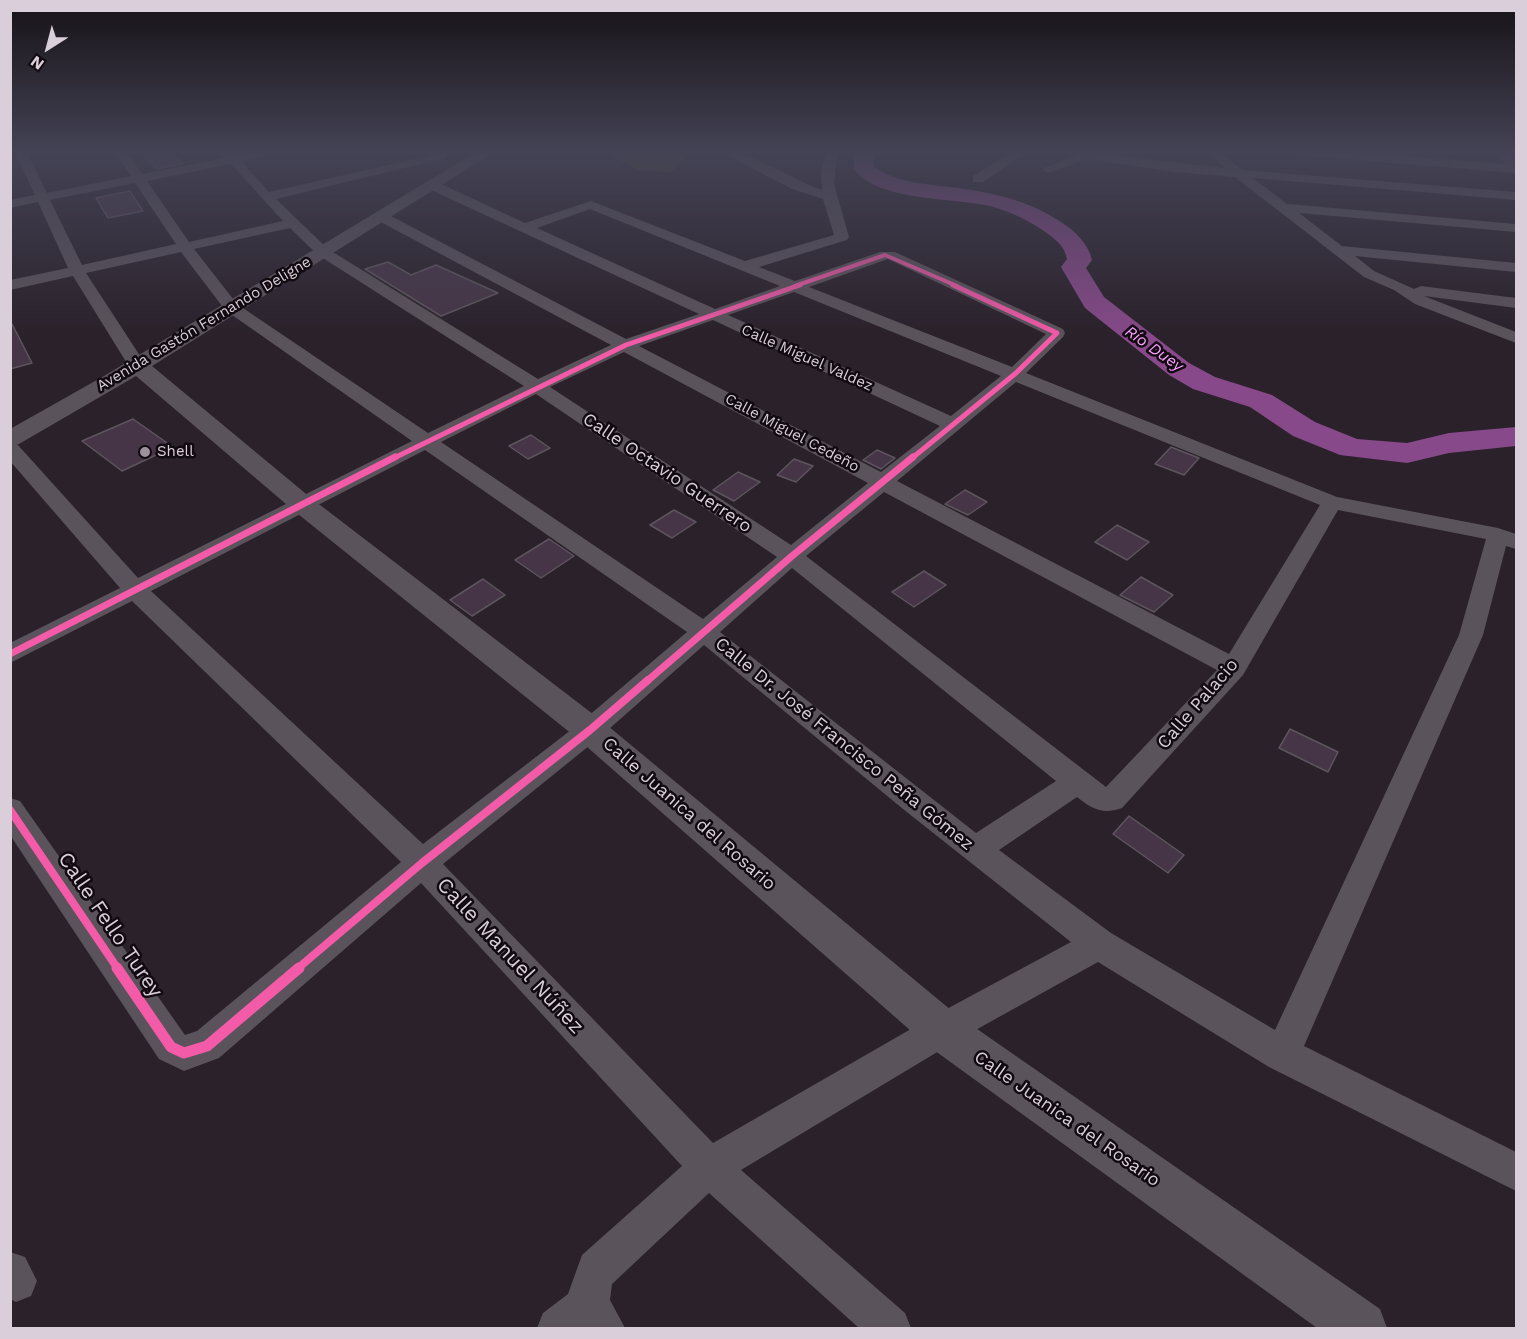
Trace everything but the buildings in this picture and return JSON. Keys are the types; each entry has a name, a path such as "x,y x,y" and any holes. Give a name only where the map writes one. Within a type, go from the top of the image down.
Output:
{"street":[{"name":"Calle Juanica del Rosario","path":"48,213 77,270 137,365 302,504 590,730 942,1030 1361,1329"},
{"name":"Calle Dr. José Francisco Peña Gómez","path":"163,213 185,247 231,307 704,632 1099,944 1282,1054 1516,1173"},
{"name":"Calle Octavio Guerrero","path":"284,213 322,252 537,386 792,556 1077,782 1107,802"},
{"name":"Avenida Gastón Fernando Deligne","path":"10,439 388,213"},
{"name":"Calle Miguel Valdez","path":"496,213 952,424"},
{"path":"526,227 563,213"},
{"path":"612,213 742,267 1016,373 1332,502 1507,539 1471,635 1282,1054"},
{"path":"742,267 842,237 833,213"},
{"path":"1290,213 1369,274 1400,287 1421,301 1516,338"},
{"path":"1347,213 1516,228"},
{"name":"Calle Miguel Cedeño","path":"382,217 1234,668"},
{"path":"10,285 294,223"},
{"path":"1339,250 1516,267"},
{"path":"10,654 537,386 626,345 890,255 1057,333 1016,373 952,424 886,482 792,556 590,730 422,863"},
{"path":"1400,287 1516,303"},
{"name":"Calle Manuel Núñez","path":"10,448 136,591 422,863 710,1167 890,1329"},
{"name":"Calle Palacio","path":"1107,802 1112,800 1234,668 1332,502"},
{"path":"976,849 1077,782"},
{"name":"Calle Fello Turey","path":"10,810 171,1047 184,1053 207,1046 422,863"},
{"path":"583,1321 588,1289 597,1270 710,1167 942,1030 1099,944"}],"waterway":[{"name":"Río Duey","path":"1030,213 1070,240 1080,260 1073,267 1094,302 1179,369 1204,383 1261,401 1304,429 1351,448 1407,453 1449,443 1516,437"}],"cycle path":[{"path":"10,654 537,386 626,345 885,255 890,255 1057,333 1016,373 792,556 590,730 422,863 207,1046 184,1053 171,1047 10,810"}],"place":[{"name":"Shell","path":"145,452"}]}
